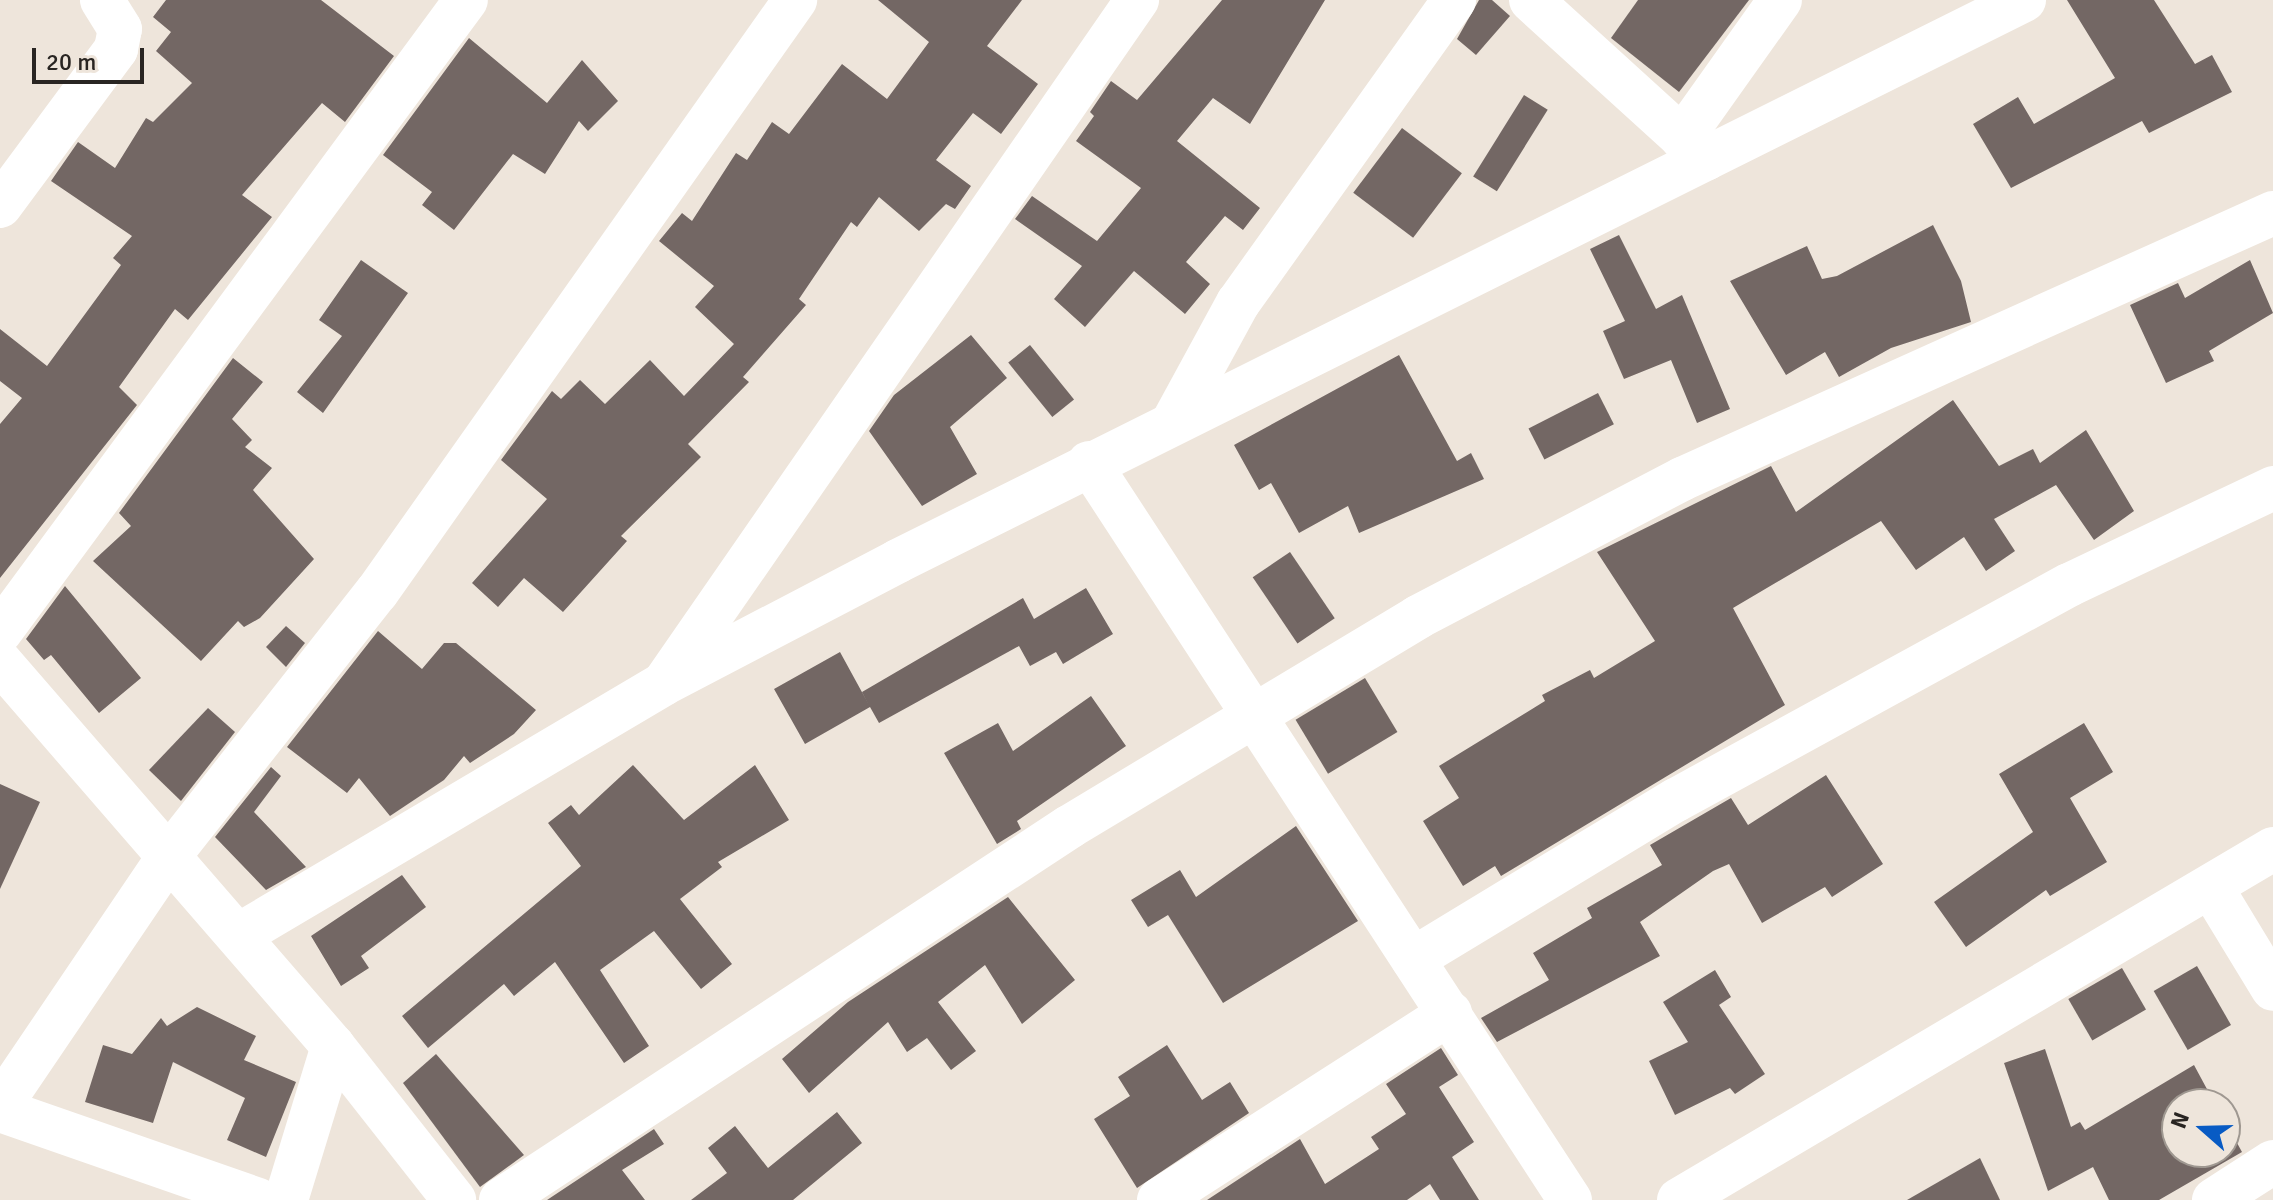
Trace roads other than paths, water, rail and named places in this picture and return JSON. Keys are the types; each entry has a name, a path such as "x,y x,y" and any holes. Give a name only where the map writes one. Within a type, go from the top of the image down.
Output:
{"street":[{"path":"0,206 116,49 120,29 102,0"},
{"path":"0,632 466,0"},
{"path":"258,1200 0,1108 169,856 377,592 795,0"},
{"path":"663,684 1137,0"},
{"path":"1173,422 1238,303 1454,0"},
{"path":"1531,0 1694,148"},
{"path":"1694,148 1780,0"},
{"path":"239,935 663,684 1173,422 1694,148 2024,0"},
{"path":"501,1200 1254,714 1418,617 1682,479 2273,213"},
{"path":"1089,463 1570,1200"},
{"path":"1413,959 1704,784 2069,585 2273,488"},
{"path":"0,662 333,1046 454,1200"},
{"path":"1679,1200 2273,849"},
{"path":"2211,887 2273,989"},
{"path":"1159,1200 1450,1013"},
{"path":"286,1200 333,1046"},
{"path":"2214,1200 2273,1162"}]}
